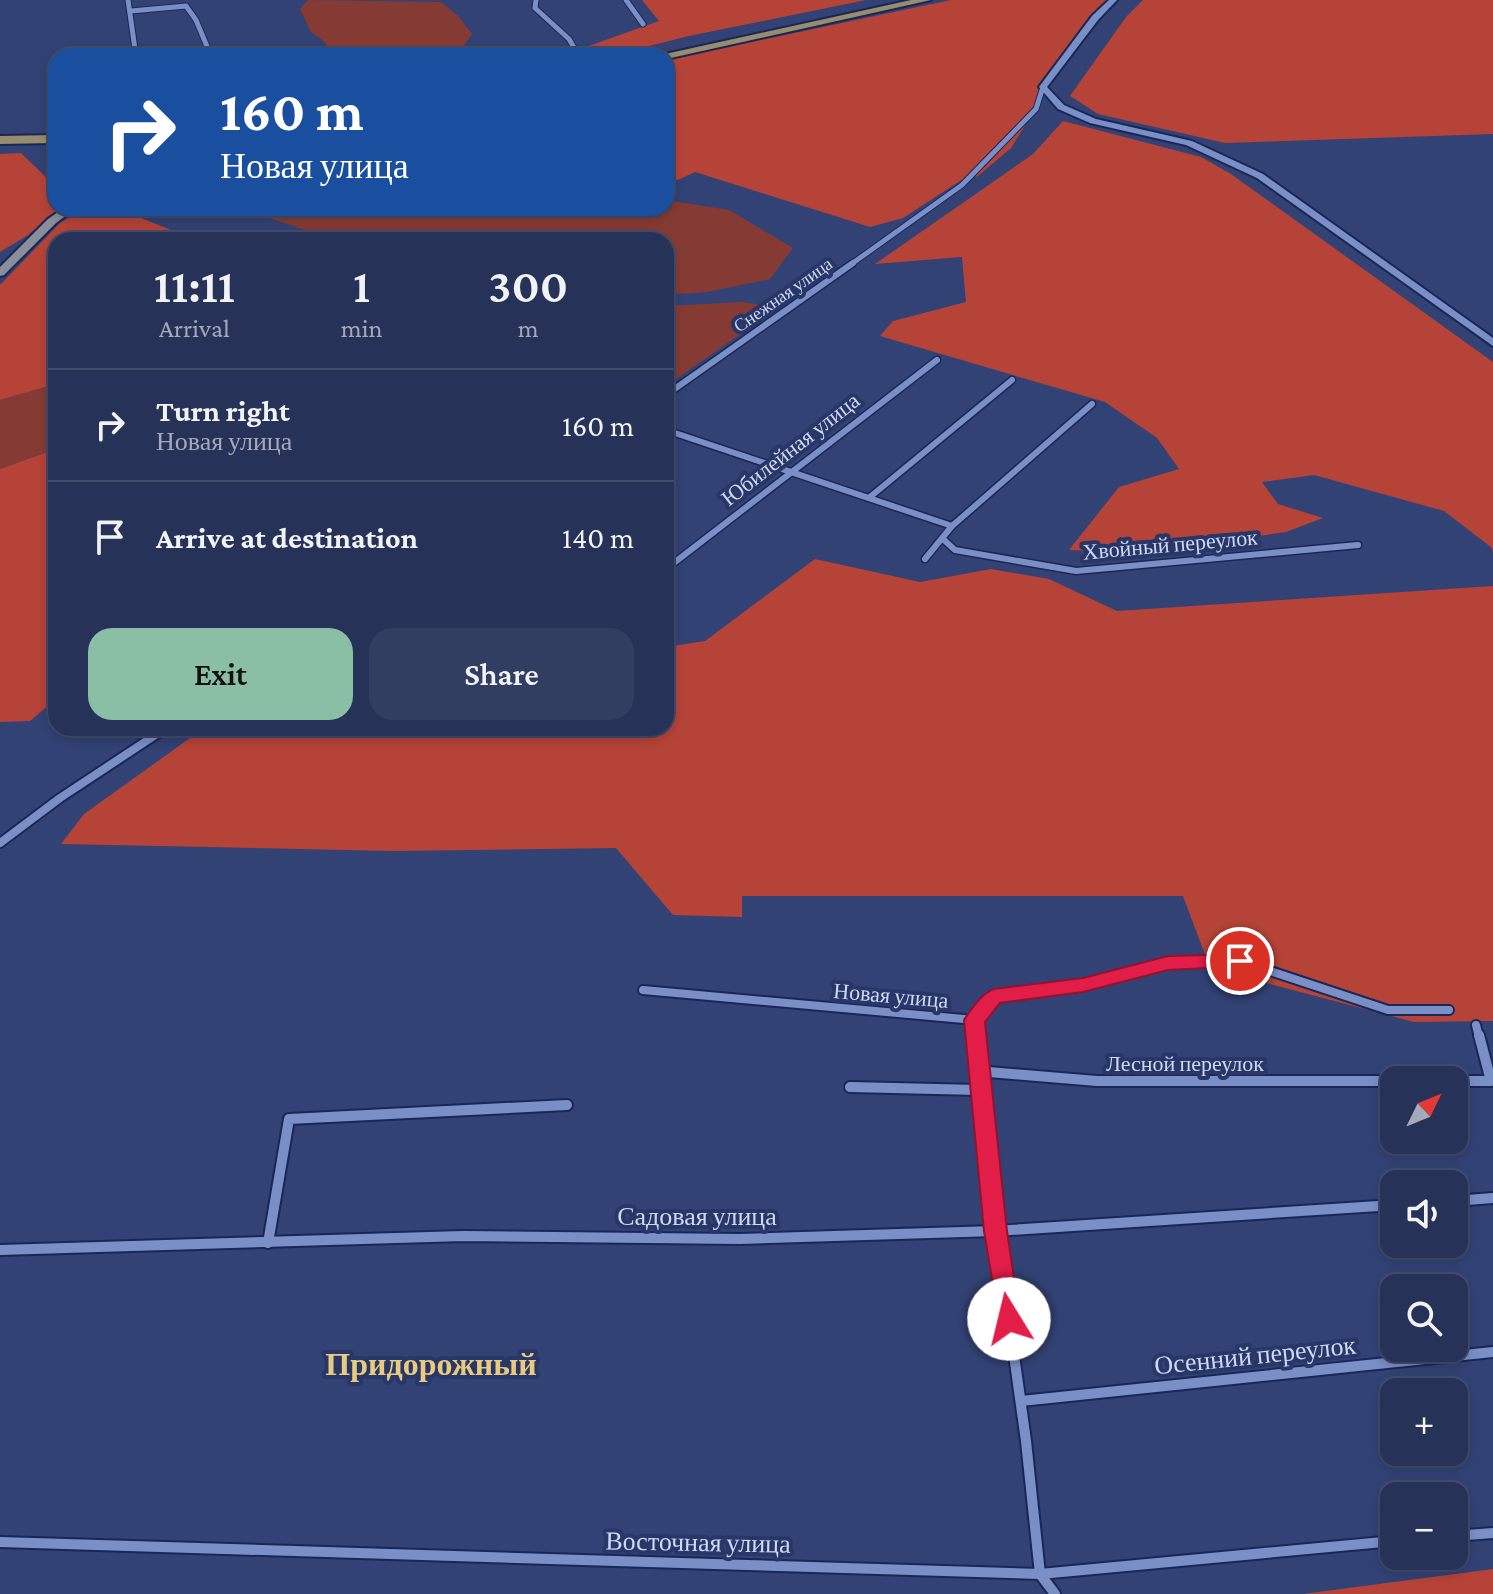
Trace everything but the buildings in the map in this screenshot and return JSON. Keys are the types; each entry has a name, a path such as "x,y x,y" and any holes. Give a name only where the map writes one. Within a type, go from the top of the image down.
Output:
{"main road":[{"path":"674,53 926,0"},
{"path":"0,140 48,139"},
{"path":"0,273 34,238 61,216"}],"street":[{"path":"128,0 135,48"},
{"path":"536,0 535,8 569,39 574,48"},
{"path":"626,0 643,24"},
{"path":"1113,0 1095,18 1043,87 1061,107 1093,121 1189,143 1260,176 1493,343"},
{"path":"131,11 186,6 196,20 208,48"},
{"name":"Снежная улица","path":"674,389 962,185 1036,109 1043,87"},
{"name":"Юбилейная улица","path":"674,563 937,360"},
{"path":"870,497 1012,380"},
{"path":"925,559 952,526 1092,404"},
{"path":"674,433 952,526"},
{"name":"Хвойный переулок","path":"943,539 955,550 1076,571 1358,545"},
{"path":"0,843 60,798 154,736"},
{"name":"Новая улица","path":"643,990 975,1020 994,996 1083,985 1168,963 1240,961 1388,1010 1449,1010"},
{"path":"975,1020 977,1071 995,1231 1021,1401 1040,1574 1055,1594"},
{"path":"1468,1081 1491,1081 1476,1025"},
{"name":"Лесной переулок","path":"977,1071 1097,1081 1380,1081"},
{"path":"850,1087 979,1090"},
{"path":"268,1243 289,1119 567,1105"},
{"path":"1468,1200 1493,1198"},
{"name":"Садовая улица","path":"0,1250 463,1236 740,1239 995,1231 1380,1206"},
{"name":"Осенний переулок","path":"1021,1401 1493,1352"},
{"path":"1468,1535 1493,1533"},
{"name":"Восточная улица","path":"0,1542 77,1547 1040,1574 1380,1542"}],"shaded area":[{"path":"308,0 441,2 458,16 472,34 462,48 327,48 326,43 311,32 300,9"},
{"path":"642,0 866,0 641,48 586,47 659,21"},
{"path":"951,0 1111,0 1092,18 1011,148 978,176 960,181 903,218 870,227 695,172 674,180 674,58"},
{"path":"1143,0 1493,0 1493,134 1225,143 1098,114 1070,96 1126,17"},
{"path":"1063,121 1201,157 1231,174 1493,362 1493,554 1492,548 1444,511 1314,475 1262,482 1278,504 1323,518 1286,532 1137,553 1069,550 1119,487 1179,469 1157,438 1105,402 880,336 893,321 966,302 962,257 875,264 1033,154"},
{"path":"21,153 48,179 48,216 51,216 28,235 0,252 0,154"},
{"path":"674,201 729,210 793,248 770,279 707,292 674,294 674,232 310,232 264,216 674,216"},
{"path":"72,216 136,216 176,232 51,232"},
{"path":"48,235 48,387 0,400 0,285"},
{"path":"743,302 762,305 766,316 674,380 674,306"},
{"path":"48,387 48,452 0,469 0,400"},
{"path":"48,452 48,706 30,721 0,722 0,469"},
{"path":"815,559 920,582 991,569 1049,579 1117,611 1493,586 1493,1021 1414,1022 1210,968 1183,896 742,896 742,917 673,915 616,848 392,851 61,844 84,814 193,736 674,736 674,646 705,641"},
{"path":"1493,1569 1493,1594 1303,1594"}],"district":[{"name":"Придорожный","path":"431,1364"}],"route":[{"path":"1009,1319 995,1231 977,1071 975,1020 994,996 1083,985 1168,963 1240,961"}]}
